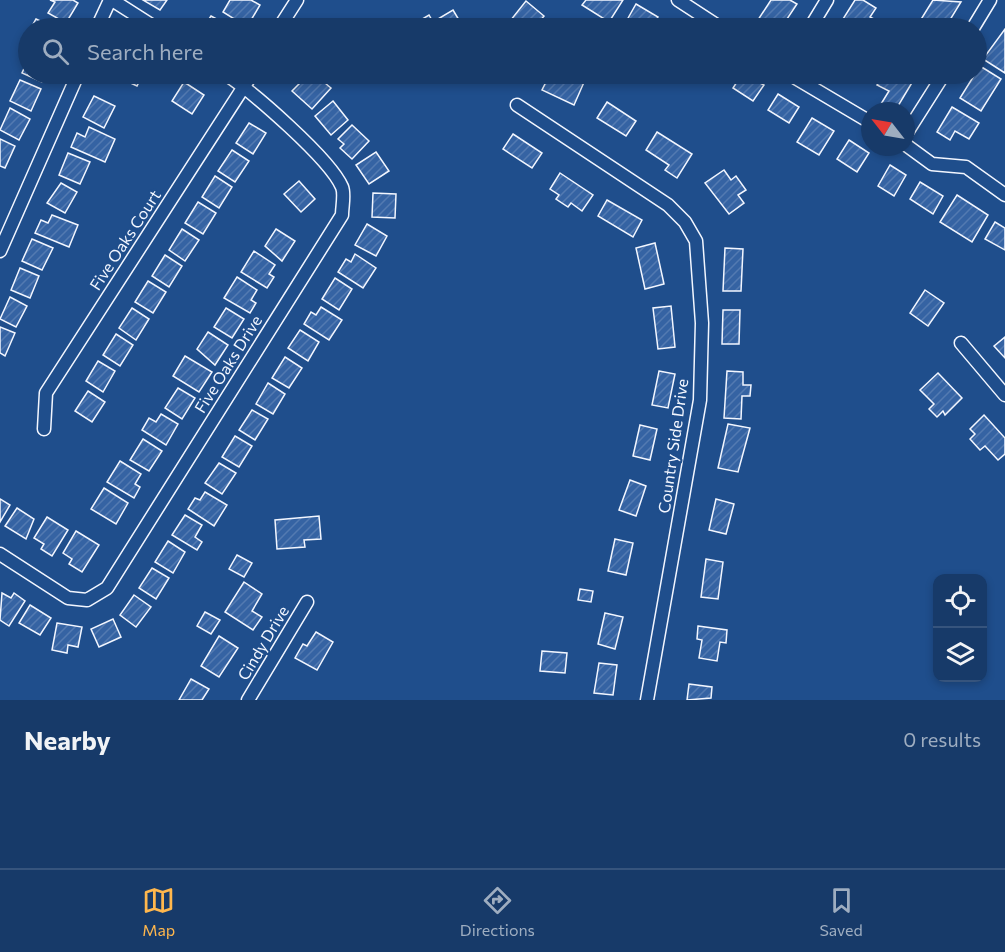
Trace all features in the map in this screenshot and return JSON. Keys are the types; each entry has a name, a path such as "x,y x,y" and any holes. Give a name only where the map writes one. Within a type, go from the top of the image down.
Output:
{"street":[{"path":"102,18 111,0 140,18"},
{"path":"285,18 297,0"},
{"path":"678,0 706,18"},
{"path":"816,18 827,0"},
{"path":"978,18 990,0"},
{"path":"0,250 74,84"},
{"name":"Five Oaks Drive","path":"0,554 68,598 87,600 107,588 342,215 342,188 319,156 241,84"},
{"path":"806,84 861,117"},
{"path":"915,120 938,84"},
{"name":"Five Oaks Court","path":"44,429 46,393 244,86"},
{"name":"Country Side Drive","path":"517,105 668,205 685,222 696,241 702,322 700,400 647,700"},
{"path":"915,152 932,164 966,167 1005,195"},
{"path":"961,343 1005,395"},
{"name":"Cindy Drive","path":"248,700 306,602"}],"building":[{"path":"50,0 73,0 78,3 69,18 57,18 48,13 55,2"},
{"path":"143,0 167,0 160,10"},
{"path":"230,0 251,0 260,5 252,18 233,18 223,12"},
{"path":"586,0 623,0 612,18 603,18 582,5"},
{"path":"771,0 790,0 797,4 788,18 759,18"},
{"path":"855,0 863,0 876,8 870,17 872,18 844,18"},
{"path":"933,0 961,2 951,18 922,18"},
{"path":"526,1 544,16 542,18 512,18"},
{"path":"636,4 658,17 657,18 628,18"},
{"path":"453,10 458,18 440,18"},
{"path":"1005,29 1005,73 987,62 987,54"},
{"path":"987,70 1001,79 981,111 960,98 969,84 987,84"},
{"path":"18,84 29,84 41,89 31,111 10,101"},
{"path":"183,84 187,84 204,95 192,114 172,101"},
{"path":"299,84 326,84 331,88 312,109 292,91"},
{"path":"545,84 583,84 574,105 542,90"},
{"path":"736,84 764,85 753,101 733,88"},
{"path":"911,84 900,102 882,102 889,91 877,85"},
{"path":"778,94 799,107 789,123 768,110"},
{"path":"94,96 115,106 104,128 83,117"},
{"path":"333,101 348,120 331,135 315,116"},
{"path":"607,102 636,121 626,136 597,118"},
{"path":"952,107 979,123 969,139 955,131 950,140 937,132"},
{"path":"10,108 30,119 19,140 0,130"},
{"path":"812,118 834,131 819,155 797,142"},
{"path":"249,123 266,133 253,154 236,143"},
{"path":"352,125 369,141 352,159 340,148 344,144 338,139"},
{"path":"89,127 115,139 105,162 71,147 77,133 85,137"},
{"path":"657,132 692,154 677,178 665,170 669,165 646,150"},
{"path":"513,134 542,153 532,168 503,149"},
{"path":"0,139 15,146 5,168 0,166"},
{"path":"849,140 861,148 861,156 867,156 857,172 837,159"},
{"path":"232,150 249,161 235,182 218,171"},
{"path":"376,152 389,171 369,184 356,165"},
{"path":"68,153 90,162 80,184 59,175"},
{"path":"890,165 906,175 894,196 878,186"},
{"path":"724,170 731,180 736,176 746,190 738,195 744,203 729,214 705,183"},
{"path":"560,173 593,195 582,211 571,203 568,207 556,199 559,195 550,189"},
{"path":"215,176 232,187 219,208 202,197"},
{"path":"299,181 315,199 301,212 284,194"},
{"path":"920,182 943,196 933,214 910,199"},
{"path":"61,183 77,192 65,213 47,203"},
{"path":"373,193 396,194 395,218 372,217"},
{"path":"957,195 988,215 972,242 940,222"},
{"path":"607,200 642,220 633,237 598,216"},
{"path":"198,202 216,213 203,234 185,223"},
{"path":"52,215 78,225 69,247 35,233 41,220 48,223"},
{"path":"995,222 1005,228 1005,250 985,239"},
{"path":"367,224 387,236 376,256 355,245"},
{"path":"182,229 199,240 185,261 169,250"},
{"path":"276,229 295,241 282,261 265,246"},
{"path":"32,239 53,248 42,270 22,261"},
{"path":"655,243 664,284 645,289 636,248"},
{"path":"725,248 743,249 741,291 723,291"},
{"path":"254,251 275,265 269,274 274,277 267,288 241,272"},
{"path":"355,254 376,268 363,288 338,272 346,259 351,262"},
{"path":"165,255 182,266 169,287 152,276"},
{"path":"20,268 39,276 30,298 11,290"},
{"path":"237,277 257,290 251,300 256,303 250,313 224,298"},
{"path":"335,278 352,289 339,310 322,299"},
{"path":"148,281 166,292 153,313 135,302"},
{"path":"925,290 944,303 928,326 910,313"},
{"path":"10,297 27,306 16,327 0,319"},
{"path":"671,306 675,347 658,349 653,308"},
{"path":"321,307 342,320 329,340 304,324 311,312 316,315"},
{"path":"132,308 149,319 136,340 119,328"},
{"path":"226,308 244,319 232,338 214,327"},
{"path":"723,310 740,310 739,344 722,344"},
{"path":"0,327 15,333 5,356 0,353"},
{"path":"300,330 319,342 308,361 288,348"},
{"path":"208,332 228,345 215,365 197,349"},
{"path":"116,334 133,345 120,366 103,355"},
{"path":"1005,337 1005,358 994,346"},
{"path":"185,356 212,372 199,392 173,376"},
{"path":"285,357 302,368 289,388 272,378"},
{"path":"98,361 115,371 103,392 86,381"},
{"path":"659,371 675,374 668,408 652,405"},
{"path":"727,371 743,372 743,385 751,385 750,396 742,396 741,419 724,418"},
{"path":"938,373 962,398 945,415 943,411 937,417 929,409 934,404 920,390"},
{"path":"268,383 285,394 273,414 256,404"},
{"path":"178,388 195,398 182,419 165,408"},
{"path":"88,391 105,402 92,422 75,411"},
{"path":"252,410 268,419 255,440 239,430"},
{"path":"161,414 178,424 166,445 142,430 149,418 156,422"},
{"path":"984,415 1005,438 1005,454 998,460 985,446 980,450 970,439 975,434 970,429"},
{"path":"728,424 750,428 738,472 718,468"},
{"path":"640,425 657,429 650,460 633,456"},
{"path":"235,436 252,446 239,467 222,457"},
{"path":"143,439 162,451 149,471 130,460"},
{"path":"120,461 141,474 135,484 140,487 134,498 107,482"},
{"path":"219,463 236,473 222,494 205,483"},
{"path":"630,480 646,486 636,516 619,510"},
{"path":"104,488 128,503 116,524 91,509"},
{"path":"205,492 227,505 214,526 188,509 195,498 200,500"},
{"path":"0,499 10,505 0,522"},
{"path":"716,499 734,504 726,534 709,530"},
{"path":"17,508 34,519 26,539 5,526"},
{"path":"185,515 202,525 195,537 202,542 197,550 172,535"},
{"path":"319,516 321,539 304,540 305,547 277,549 275,520"},
{"path":"47,517 68,530 52,556 41,549 44,544 34,538"},
{"path":"76,531 99,545 82,572 69,564 72,559 63,553"},
{"path":"615,539 633,543 626,575 608,571"},
{"path":"168,541 185,552 173,573 155,562"},
{"path":"237,555 252,563 244,577 229,569"},
{"path":"706,559 723,562 718,599 701,597"},
{"path":"152,568 169,578 156,599 139,588"},
{"path":"244,582 262,594 252,611 262,617 253,630 225,612"},
{"path":"580,589 593,591 591,602 578,600"},
{"path":"2,593 11,598 14,593 25,601 9,626 0,620"},
{"path":"134,595 151,607 136,627 120,615"},
{"path":"30,605 51,618 40,635 19,623"},
{"path":"205,612 220,620 211,634 197,626"},
{"path":"605,613 623,617 615,649 598,644"},
{"path":"113,619 121,637 99,647 91,629"},
{"path":"57,623 82,627 78,647 68,645 67,653 52,650"},
{"path":"698,626 727,630 726,643 720,642 717,661 699,658 702,640 697,639"},
{"path":"316,632 333,642 317,670 295,658 303,644 307,646"},
{"path":"219,636 238,648 219,677 201,666"},
{"path":"542,651 567,653 565,673 540,671"},
{"path":"599,663 617,665 613,695 594,693"},
{"path":"191,679 209,689 202,700 179,700"},
{"path":"689,684 712,687 711,698 687,700"}]}
